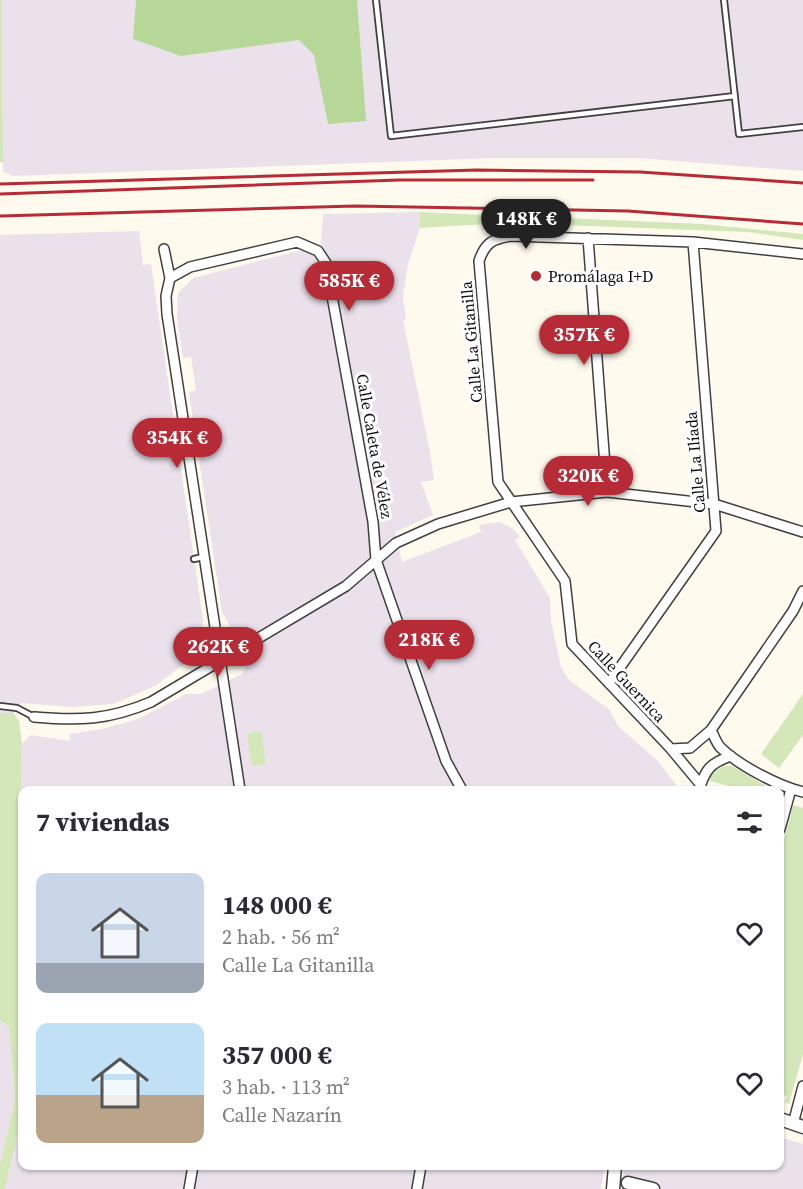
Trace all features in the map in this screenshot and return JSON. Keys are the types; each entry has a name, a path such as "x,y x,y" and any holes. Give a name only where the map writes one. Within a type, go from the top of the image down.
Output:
{"street":[{"name":"Calle La Gitanilla","path":"511,502 498,482 479,261 483,248 492,239 510,236 693,242 803,254"},
{"path":"588,238 607,492"},
{"name":"Calle Caleta de Vélez","path":"170,278 190,267 297,242 318,251 326,263 371,511 376,560 446,761 460,786"},
{"name":"Calle La Ilíada","path":"609,683 716,531 693,242"},
{"path":"164,249 170,278 166,296 167,314 199,558 221,660 239,786"},
{"path":"34,717 77,721 126,713 177,689 221,660 346,586 396,543 438,524 511,502 607,492 714,504 803,532"},
{"name":"Calle Guernica","path":"511,502 565,581 572,644 671,750 698,786"},
{"path":"671,750 690,748 711,730 793,611 803,591"},
{"path":"711,730 718,745 731,756 790,789 803,792"},
{"path":"701,786 706,770 714,762 731,756"},
{"path":"784,813 790,789"},
{"path":"784,1121 798,1126 803,1086"},
{"path":"189,1189 192,1170"},
{"path":"417,1189 421,1170"},
{"path":"618,1170 619,1187 653,1189"}],"lane":[{"path":"376,0 391,136 735,96"},
{"path":"724,0 739,134 803,127"},
{"path":"0,706 17,708 34,717"}],"shaded area":[{"path":"2,0 803,0 803,171 638,158 496,158 13,176 3,172"},
{"path":"420,212 420,228 408,264 403,296 406,319 403,320 434,480 421,482 433,515 395,532 402,562 481,532 479,525 499,522 512,528 520,536 515,540 550,598 551,621 561,667 570,681 609,709 618,726 658,761 675,786 21,786 22,744 31,735 70,741 70,734 106,728 138,719 186,694 201,694 242,674 250,659 222,612 189,392 196,390 191,357 183,358 177,318 178,293 193,278 321,245 323,214"},
{"path":"139,231 143,265 151,264 203,620 196,655 155,686 113,704 72,707 21,703 14,713 0,721 0,235"},
{"path":"0,1020 9,1027 15,1099 0,1165"},
{"path":"18,1134 18,1170 604,1170 601,1189 5,1189"},
{"path":"784,1138 803,1144 803,1189 622,1189 624,1170 784,1170"}],"green space":[{"path":"0,0 2,0 3,162 0,162"},
{"path":"136,0 357,0 366,121 328,124 314,55 299,40 181,56 133,39"},
{"path":"420,212 547,218 547,226 504,223 420,228"},
{"path":"563,218 702,224 803,234 803,240 748,232 563,225"},
{"path":"803,694 803,735 779,768 761,754"},
{"path":"0,713 14,713 19,721 22,744 21,786 18,786 18,1134 5,1189 0,1189 0,1165 15,1099 9,1027 0,1020"},
{"path":"261,731 266,764 252,766 247,734"},
{"path":"723,766 732,766 766,786 730,786 709,781 712,774"},
{"path":"793,805 803,808 803,1054 789,1104 785,1102 787,1096 784,1095 784,840"}],"railway":[{"path":"0,184 477,170 640,172 803,183"},
{"path":"0,194 399,180 593,180"},
{"path":"0,216 355,206 628,211 803,224"}],"place":[{"name":"Promálaga I+D","path":"536,276"}]}
